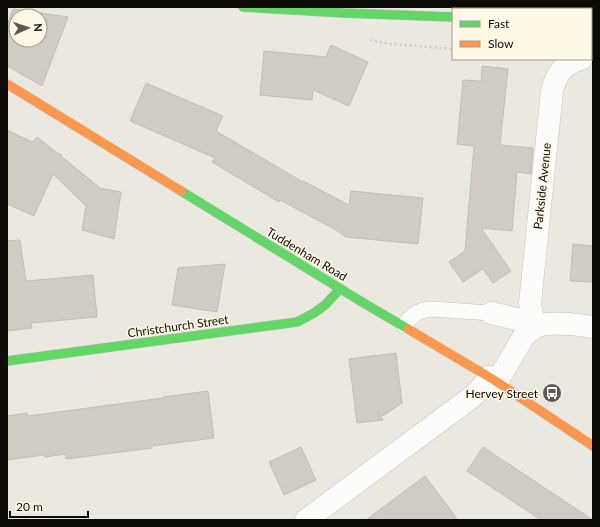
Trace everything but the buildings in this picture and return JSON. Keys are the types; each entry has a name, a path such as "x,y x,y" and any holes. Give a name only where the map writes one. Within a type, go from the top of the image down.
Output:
{"street":[{"path":"243,7 452,17"},
{"name":"Parkside Avenue","path":"526,323 532,315 530,303 552,91 556,78 563,67 577,60"},
{"name":"Tuddenham Road","path":"7,84 340,289 493,380 593,446"},
{"name":"Christchurch Street","path":"7,361 297,322 325,305 340,289"},
{"path":"491,313 526,323 593,327"},
{"path":"306,520 493,380 525,334 526,323"}],"lane":[{"path":"404,326 410,318 418,312 424,310 431,309 491,313"}],"path":[{"path":"369,40 392,44 452,49"}],"traffic: fast":[{"path":"243,7 452,17"},
{"path":"181,191 408,329"},
{"path":"7,361 297,322 325,305 340,289"}],"traffic: slow":[{"path":"7,84 181,191"},
{"path":"408,329 494,380 593,446"}],"place":[{"name":"Hervey Street","path":"552,393"}]}
